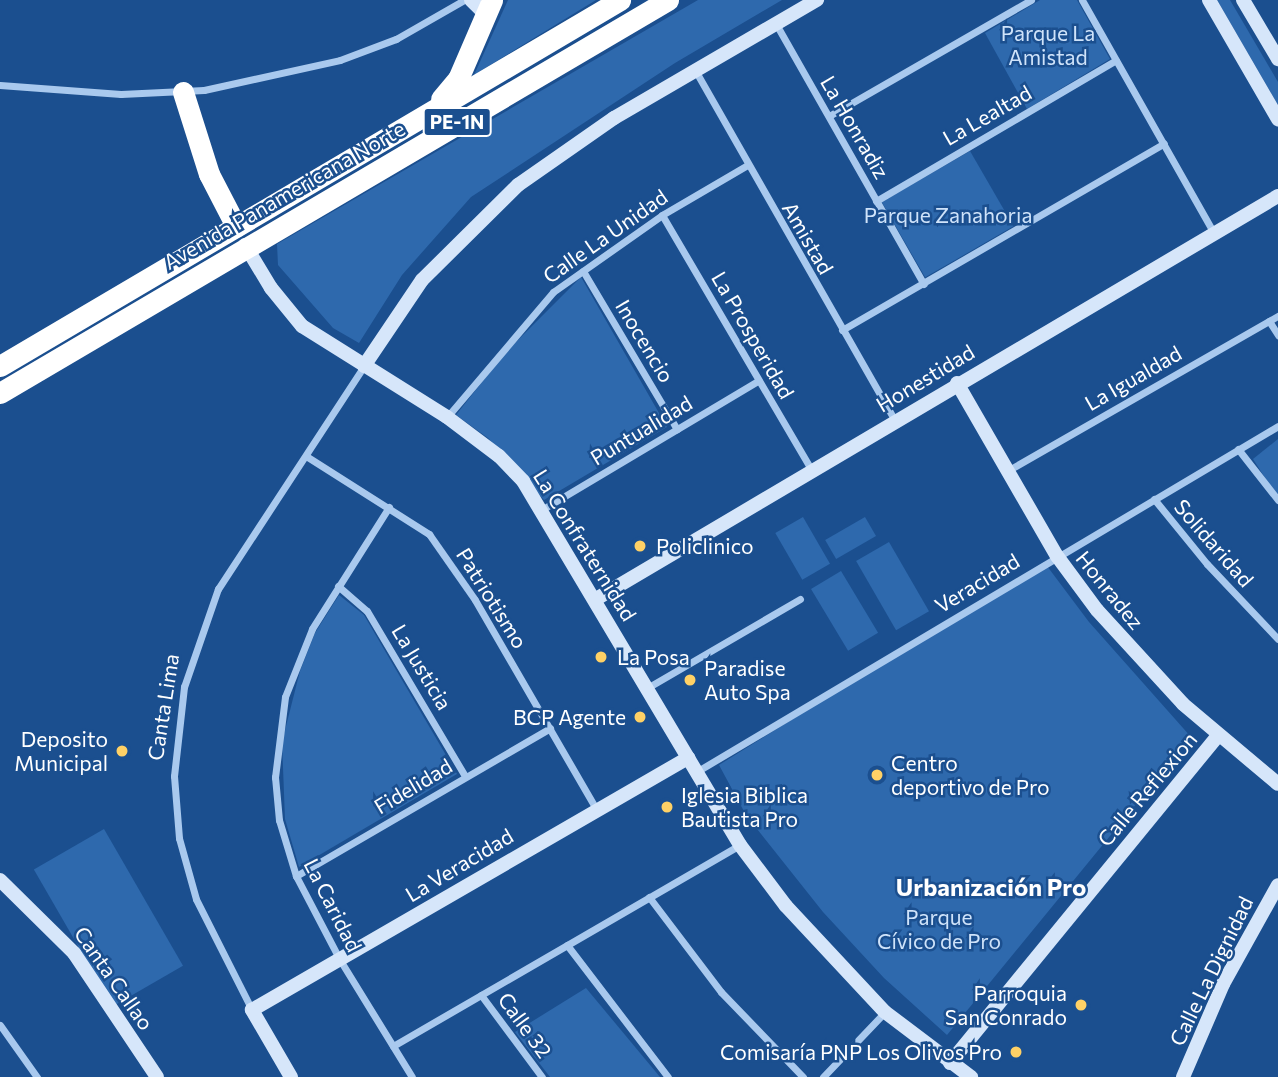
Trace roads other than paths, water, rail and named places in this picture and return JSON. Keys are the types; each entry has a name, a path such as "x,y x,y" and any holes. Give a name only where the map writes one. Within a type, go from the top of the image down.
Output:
{"highway":[{"name":"Avenida Panamericana Norte","path":"0,393 431,112 620,0"},
{"name":"Avenida Panamericana Norte","path":"2,364 668,0"},
{"path":"431,112 457,79 483,5"},
{"path":"183,92 209,174 241,235"}],"street":[{"path":"0,85 68,92 183,92 340,60 396,38 464,0"},
{"path":"364,366 422,280 517,185 572,144 817,0"},
{"path":"829,116 1031,0"},
{"path":"1082,0 1214,233"},
{"path":"1209,0 1278,119"},
{"path":"1243,0 1278,59"},
{"name":"La Honradiz","path":"776,24 924,284"},
{"name":"La Lealtad","path":"876,201 1116,60"},
{"name":"Amistad","path":"695,71 746,166 895,421"},
{"path":"842,330 1164,143"},
{"name":"Calle La Unidad","path":"447,417 553,292 662,215 746,166"},
{"name":"Honestidad","path":"596,600 957,383 1278,196"},
{"name":"La Prosperidad","path":"662,215 813,472"},
{"name":"La Confraternidad","path":"241,235 271,289 302,326 447,417 499,456 543,509 646,689 740,845 786,906 884,1012 971,1077"},
{"name":"Inocencio","path":"583,271 677,429"},
{"name":"La Igualdad","path":"1006,471 1278,316"},
{"path":"1269,321 1278,335"},
{"name":"Canta Lima","path":"291,1077 215,943 189,875 177,825 176,740 189,665 214,599 364,366"},
{"name":"Puntualidad","path":"543,509 758,380"},
{"name":"Honradez","path":"957,383 1057,556 1158,681 1217,737 1278,784"},
{"name":"Veracidad","path":"696,772 1278,426"},
{"path":"1238,449 1278,500"},
{"name":"Patriotismo","path":"306,456 429,534 450,560 596,809"},
{"name":"Solidaridad","path":"1154,499 1207,564 1278,639"},
{"name":"La Caridad","path":"389,507 338,586 297,665 277,740 279,820 296,876 340,960 412,1077"},
{"name":"La Justicia","path":"338,586 367,611 465,776"},
{"path":"646,689 800,599"},
{"name":"Fidelidad","path":"296,876 550,728"},
{"name":"Calle Reflexion","path":"950,1063 1217,737"},
{"name":"La Veracidad","path":"253,1010 688,758"},
{"path":"393,1046 740,845"},
{"name":"Canta Callao","path":"0,880 74,953 157,1077"},
{"name":"Calle La Dignidad","path":"1183,1077 1223,984 1272,907 1278,884"},
{"path":"649,897 721,992 803,1077"},
{"path":"567,945 668,1077"},
{"name":"Calle 32","path":"481,995 542,1077"},
{"path":"823,1077 884,1012"},
{"path":"0,1025 37,1077"}],"place":[{"name":"Policlinico","path":"640,546"},
{"name":"La Posa","path":"601,657"},
{"name":"Paradise Auto Spa","path":"690,680"},
{"name":"BCP Agente","path":"640,717"},
{"name":"Deposito Municipal","path":"122,751"},
{"name":"Centro deportivo de Pro","path":"877,775"},
{"name":"Iglesia Biblica Bautista Pro","path":"667,807"},
{"name":"Parroquia San Conrado","path":"1081,1005"},
{"name":"Comisaría PNP Los Olivos Pro","path":"1016,1052"}],"district":[{"name":"Urbanización Pro","path":"991,887"}],"park label":[{"name":"Parque La Amistad","path":"1048,45"},
{"name":"Parque Zanahoria","path":"948,215"},
{"name":"Parque Cívico de Pro","path":"939,929"}]}
